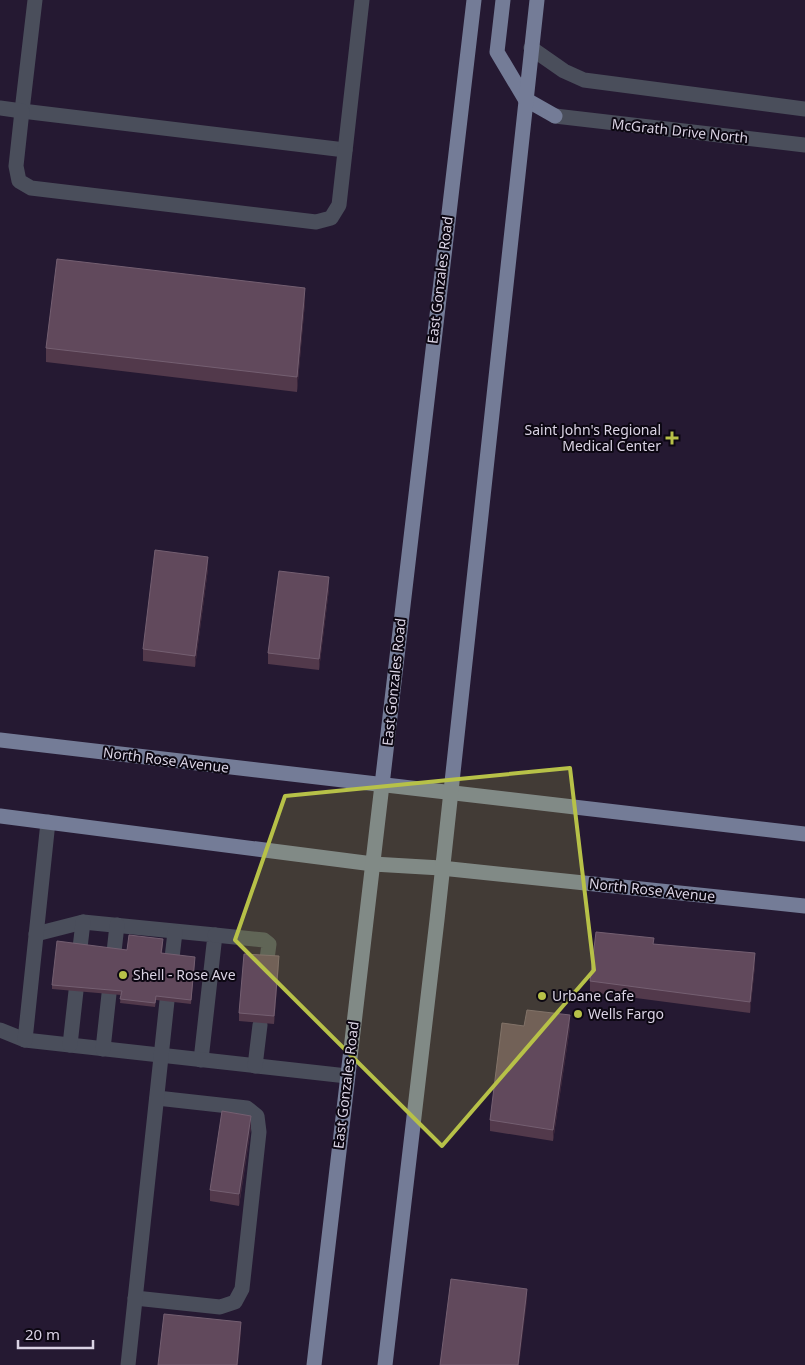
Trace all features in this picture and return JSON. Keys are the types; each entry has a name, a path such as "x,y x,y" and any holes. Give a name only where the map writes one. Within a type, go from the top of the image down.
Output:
{"main road":[{"name":"East Gonzales Road","path":"314,1365 420,444 474,0"},
{"path":"503,0 497,52 525,99 555,116"},
{"path":"385,1365 537,0"},
{"name":"North Rose Avenue","path":"0,740 805,834"},
{"path":"0,816 48,822"},
{"name":"North Rose Avenue","path":"48,822 373,864 441,868 805,906"}],"lane":[{"path":"35,0 16,166 19,181 31,188 316,222 332,218 339,205 362,0"},
{"path":"531,48 564,71 584,80 805,110"},
{"path":"0,108 345,150"},
{"name":"McGrath Drive North","path":"555,116 805,145"},
{"path":"25,1040 48,822"},
{"path":"36,934 83,922 264,940 269,944 268,959"},
{"path":"80,948 83,922"},
{"path":"114,952 117,925"},
{"path":"172,958 175,932"},
{"path":"201,1060 215,935"},
{"path":"70,1045 76,991"},
{"path":"103,1049 109,994"},
{"path":"128,1365 167,1001"},
{"path":"255,1066 260,1025"},
{"path":"0,1030 25,1040 347,1076"},
{"path":"135,1298 220,1307 235,1302 242,1289 259,1132 257,1116 247,1108 156,1098"}],"highlighted area":[{"path":"570,768 594,970 442,1146 235,940 285,796"}],"building":[{"path":"57,259 305,288 297,377 46,348"},
{"path":"155,550 208,557 195,656 143,649"},
{"path":"279,571 329,577 319,659 268,653"},
{"path":"596,932 654,938 653,944 755,953 750,1002 590,981"},
{"name":"Shell - Rose Ave","path":"129,935 163,939 161,953 195,957 191,1000 156,996 155,1003 120,999 122,991 52,985 57,941 127,950"},
{"path":"244,954 279,956 274,1016 239,1013"},
{"path":"527,1010 570,1015 553,1130 490,1120 502,1023 524,1026"},
{"path":"222,1111 251,1116 239,1194 210,1190"},
{"path":"451,1279 527,1289 518,1365 440,1365"},
{"path":"164,1314 241,1322 237,1365 158,1365"}],"place":[{"name":"Saint John's Regional Medical Center","path":"672,438"},
{"name":"Shell - Rose Ave","path":"123,975"},
{"name":"Urbane Cafe","path":"542,996"},
{"name":"Wells Fargo","path":"578,1014"}]}
